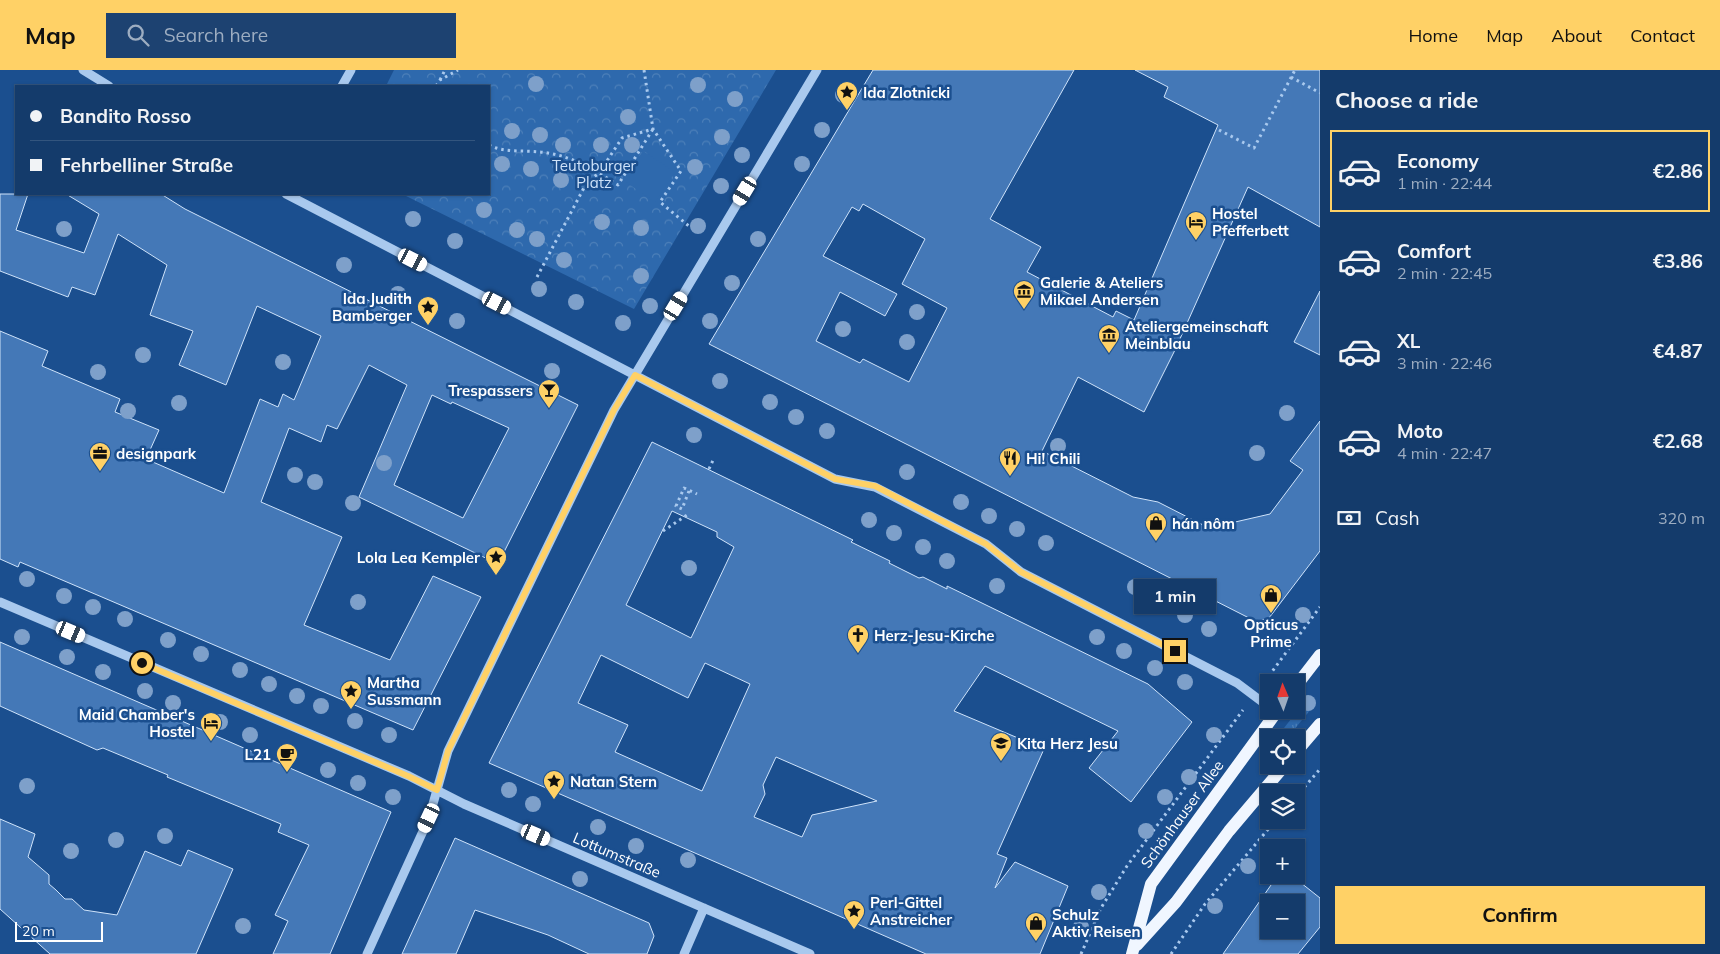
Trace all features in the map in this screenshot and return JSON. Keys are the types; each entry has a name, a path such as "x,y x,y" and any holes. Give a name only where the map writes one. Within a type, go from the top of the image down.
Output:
{"main road":[{"path":"1305,674 1320,655"},
{"name":"Schönhauser Allee","path":"1134,951 1151,884 1268,719"},
{"path":"1305,742 1320,724"},
{"name":"Schönhauser Allee","path":"1134,951 1176,902 1229,831 1277,774"}],"street":[{"path":"83,70 107,85"},
{"path":"343,85 351,70"},
{"path":"367,954 429,818 448,751 614,410 817,70"},
{"path":"288,195 835,479 875,486 986,544 1021,572 1237,683 1260,700"},
{"name":"Lottumstraße","path":"0,602 408,776 810,954"},
{"path":"684,954 704,908"}],"path":[{"path":"437,85 445,70"},
{"path":"440,80 458,70"},
{"path":"644,70 653,129 681,171 660,202 690,227"},
{"path":"1219,130 1254,148 1295,70"},
{"path":"1291,77 1320,93"},
{"path":"537,277 586,182 599,173 622,138 653,129"},
{"path":"490,145 509,150 560,156 583,164 618,185 653,129"},
{"path":"709,469 714,458"},
{"path":"690,491 682,509 676,506 684,488 697,494"},
{"path":"663,532 687,515"},
{"path":"1289,648 1320,607"},
{"path":"1081,954 1101,908 1127,866 1233,724"},
{"path":"1305,786 1320,769"},
{"path":"1172,954 1205,904 1268,829"}],"green space":[{"name":"Teutoburger Platz","path":"394,70 776,70 634,309 404,195 490,195 490,85 386,85"},
{"path":"643,151 675,172 655,202 623,180"},
{"path":"1309,696 1316,703 1305,716 1305,701"},
{"path":"1291,719 1303,719 1295,729 1283,729"}],"building":[{"path":"873,70 1074,70 990,219 1041,247 1027,272 1113,317 1116,311 1134,320 1218,125 1164,97 1168,87 1135,70 1320,70 1320,227 1248,187 1175,350 1144,412 1078,377 1042,451 1133,497 1158,502 1209,528 1270,514 1303,470 1290,461 1320,421 1320,551 1269,618 1260,621 1253,620 709,344","holes":["863,204 925,239 902,284 947,308 909,382 863,359 860,363 816,341 840,292 885,316 897,294 823,256 852,207 859,211"]},
{"path":"0,194 28,195 16,230 84,253 99,214 68,195 163,195 185,209 578,405 498,564 359,497 407,385 369,365 337,429 327,425 321,442 289,428 261,502 342,537 304,625 390,660 433,576 481,597 413,730 20,562 18,567 0,559 0,331 48,351 42,366 120,399 115,412 159,430 146,459 224,493 260,399 278,407 283,394 294,400 321,336 257,306 226,385 179,365 193,331 150,315 167,265 118,234 95,295 72,287 68,297 0,271","holes":["432,395 451,404 452,402 509,428 463,518 394,485"]},
{"path":"1320,291 1320,355 1294,342"},
{"path":"652,442 853,540 851,542 919,578 923,577 947,589 947,586 1148,684 1192,722 1131,802 1089,768 1118,731 985,666 954,711 1044,749 997,854 1007,858 995,888 1015,862 1068,886 1040,954 926,954 489,763","holes":["672,511 717,532 717,537 734,547 691,638 626,605","601,655 688,698 705,663 750,684 702,791 615,752 628,725 578,703","776,757 877,801 812,815 802,837 754,817 765,794 763,785"]},
{"path":"0,642 391,812 330,954 273,954 288,921 275,915 309,845 278,832 281,824 167,777 168,775 103,748 97,750 0,706"},
{"path":"0,819 35,834 28,857 49,875 49,884 65,899 72,899 84,910 117,915 145,851 181,866 188,850 233,869 196,954 50,954 0,909"},
{"path":"455,838 649,923 654,936 647,954 589,954 548,935 475,910 456,954 402,954"},
{"path":"1272,884 1302,884 1320,898 1320,927 1298,954 1223,954 1260,901 1260,939 1305,939 1305,894 1265,894"}],"place":[{"name":"Ida Zlotnicki","path":"847,111"},
{"name":"Hostel Pfefferbett","path":"1196,241"},
{"name":"Galerie & Ateliers Mikael Andersen","path":"1024,310"},
{"name":"Ida Judith Bamberger","path":"428,326"},
{"name":"Ateliergemeinschaft Meinblau","path":"1109,354"},
{"name":"Trespassers","path":"549,409"},
{"name":"designpark","path":"100,472"},
{"name":"Hi! Chili","path":"1010,477"},
{"name":"hán nôm","path":"1156,542"},
{"name":"Lola Lea Kempler","path":"496,576"},
{"name":"Opticus Prime","path":"1271,614"},
{"name":"Herz-Jesu-Kirche","path":"858,654"},
{"name":"Martha Sussmann","path":"351,710"},
{"name":"Maid Chamber's Hostel","path":"211,742"},
{"name":"Kita Herz Jesu","path":"1001,762"},
{"name":"L21","path":"287,773"},
{"name":"Natan Stern","path":"554,800"},
{"name":"Perl-Gittel Anstreicher","path":"854,930"},
{"name":"Schulz Aktiv Reisen","path":"1036,942"}],"route":[{"path":"142,663 437,790 448,751 614,410 635,375 683,402 835,479 875,486 986,544 1021,572 1175,651"}]}
